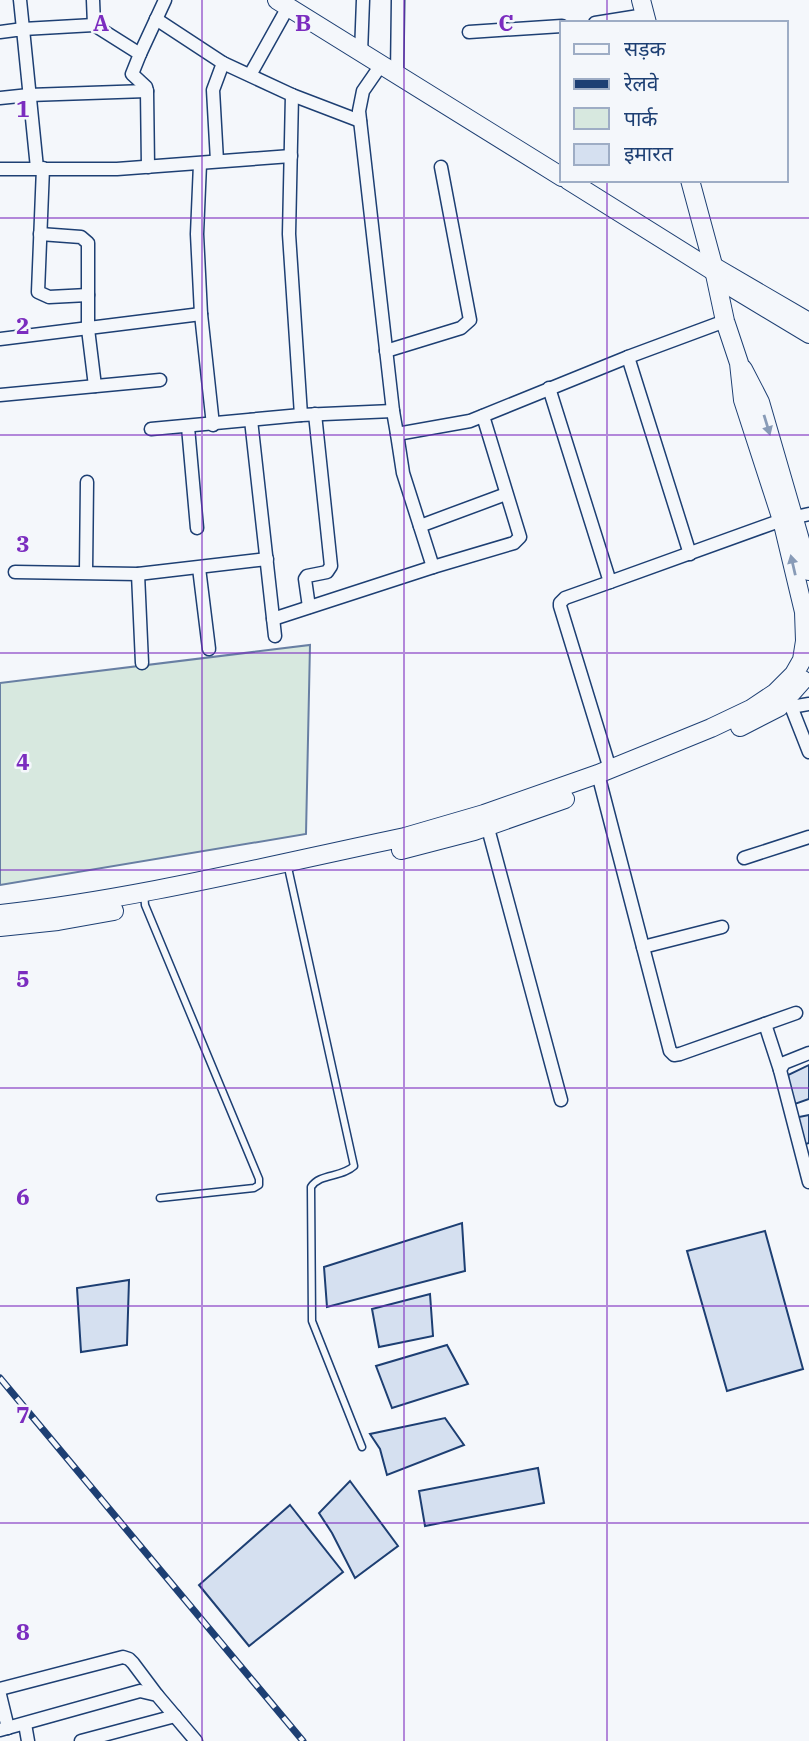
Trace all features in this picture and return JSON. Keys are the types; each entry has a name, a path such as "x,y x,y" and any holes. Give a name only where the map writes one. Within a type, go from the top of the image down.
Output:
{"main road":[{"path":"283,3 560,176"},
{"path":"571,182 715,272"},
{"path":"691,182 725,321 739,363 761,402 809,571"},
{"path":"787,698 802,660 805,641 795,517"},
{"path":"0,927 58,921 287,867 408,848 603,776 716,738 762,717 787,698 809,671"},
{"path":"0,914 145,899"}],"street":[{"path":"20,0 29,95 40,168 38,292 49,297 88,295"},
{"path":"93,0 94,25"},
{"path":"148,167 147,91 132,74 165,0"},
{"path":"361,53 363,0"},
{"path":"397,75 398,0"},
{"path":"250,75 283,3"},
{"path":"605,21 644,13"},
{"path":"156,19 223,62 292,95 360,121"},
{"path":"0,32 94,25 140,54"},
{"path":"469,32 560,26"},
{"path":"217,161 213,90 223,62"},
{"path":"381,65 363,91 360,121 393,411 403,472 433,567"},
{"path":"0,98 147,91"},
{"path":"292,95 289,234 308,415 331,566 327,572 304,579 309,607"},
{"path":"0,170 148,167 291,156"},
{"path":"200,164 197,234 201,314 213,425"},
{"path":"386,351 461,328 470,320 441,167"},
{"path":"40,234 81,237 88,248 88,329 95,386"},
{"path":"715,272 809,321"},
{"path":"715,272 809,335"},
{"path":"0,339 201,314"},
{"path":"397,434 459,424 483,416 725,321"},
{"path":"628,357 690,554"},
{"path":"0,395 160,380"},
{"path":"549,388 610,582"},
{"path":"151,429 308,415 393,411"},
{"path":"273,619 519,540 520,533 483,416"},
{"path":"251,420 275,636"},
{"path":"188,427 197,528"},
{"path":"86,572 87,482"},
{"path":"420,526 506,494"},
{"path":"795,517 565,598 560,603 667,1045 674,1055 796,1013"},
{"path":"15,572 138,574 267,559"},
{"path":"199,568 209,649"},
{"path":"138,574 142,663"},
{"path":"787,698 809,704"},
{"path":"787,698 809,752"},
{"path":"486,820 561,1100"},
{"path":"744,859 809,837"},
{"path":"643,947 722,927"},
{"path":"765,1024 780,1070 809,1182"},
{"path":"780,1070 784,1063 809,1052"},
{"path":"0,1689 123,1657 133,1663 194,1741"},
{"path":"0,1695 4,1729 139,1691 157,1695"},
{"path":"81,1741 175,1716"},
{"path":"24,1724 29,1741"}],"lane":[{"path":"287,867 354,1166 349,1171 315,1181 311,1187 312,1321 362,1447"},
{"path":"145,899 259,1179 259,1185 254,1188 160,1198"}],"green space":[{"path":"310,645 306,834 0,885 0,683"}],"building":[{"path":"809,1065 809,1099 792,1105 788,1075"},
{"path":"809,1115 809,1143 803,1145 794,1118"},
{"path":"462,1223 465,1271 327,1307 324,1267"},
{"path":"765,1231 803,1369 727,1391 687,1251"},
{"path":"129,1280 127,1345 81,1352 77,1288"},
{"path":"430,1294 433,1336 379,1347 372,1309"},
{"path":"447,1345 468,1384 392,1408 376,1366"},
{"path":"445,1418 464,1445 387,1475 380,1449 370,1434"},
{"path":"538,1468 544,1503 425,1526 419,1491"},
{"path":"350,1481 398,1546 355,1578 319,1513"},
{"path":"290,1505 343,1572 249,1646 199,1585"}],"railway":[{"path":"0,1378 303,1741"}]}
